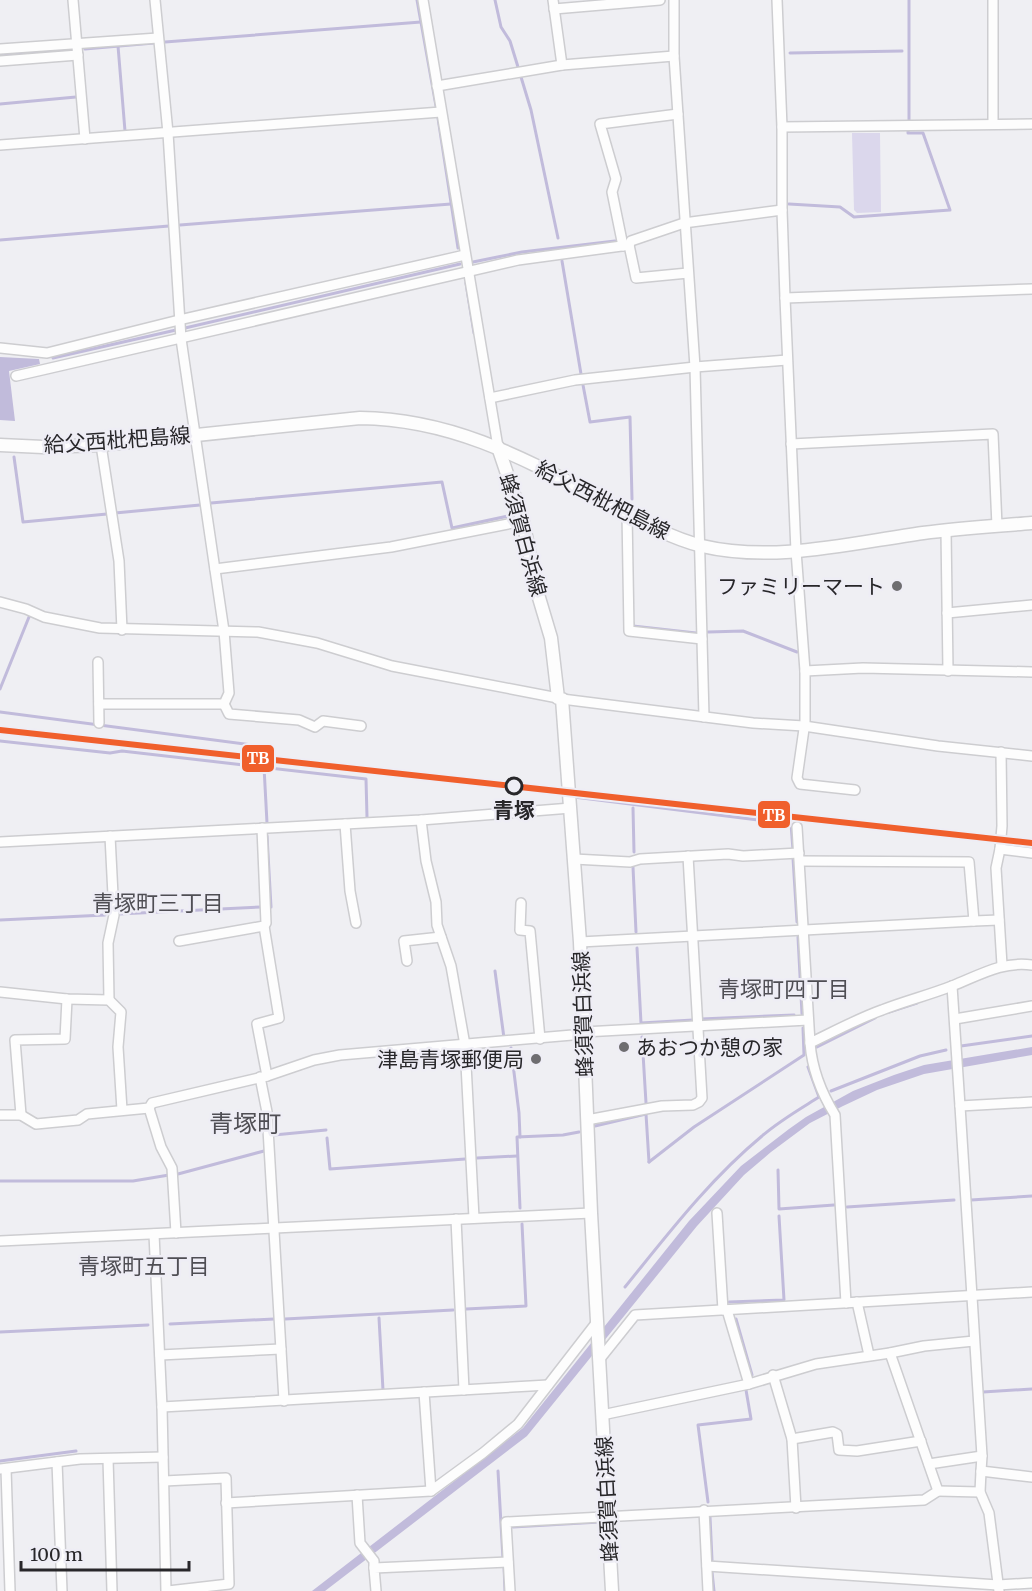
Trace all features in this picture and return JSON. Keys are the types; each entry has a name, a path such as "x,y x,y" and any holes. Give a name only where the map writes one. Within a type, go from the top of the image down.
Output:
{"main road":[{"name":"給父西枇杷島線","path":"0,445 43,447 101,445 360,418 386,419 439,427 498,447 662,532 699,545 755,553 796,551 946,531 1032,523"},
{"name":"蜂須賀白浜線","path":"498,447 523,521 537,591 551,638 560,699 571,808 580,942 591,1213 612,1591"}],"street":[{"path":"74,0 85,139"},
{"path":"155,0 168,133 179,320 224,631 229,693 224,704"},
{"path":"423,0 498,447"},
{"path":"562,65 554,4 660,0"},
{"path":"674,0 674,56 695,367 704,717"},
{"path":"777,0 787,360 796,551 805,671 804,726 797,778 800,784 855,790"},
{"path":"993,0 993,124"},
{"path":"0,49 158,38"},
{"path":"0,61 78,55"},
{"path":"437,86 562,65 674,56"},
{"path":"0,145 441,112"},
{"path":"678,114 600,124 616,179 612,192 636,278 688,273"},
{"path":"782,127 1032,124"},
{"path":"16,376 518,260 626,246 631,241 684,223 782,210"},
{"path":"0,348 47,353 179,320 465,255"},
{"path":"785,298 1032,289"},
{"path":"47,353 50,369"},
{"path":"490,398 575,380 787,360"},
{"path":"791,444 993,434 997,526"},
{"path":"101,445 119,561 122,630"},
{"path":"627,513 629,631 702,639"},
{"path":"215,569 391,547 523,521"},
{"path":"946,531 948,671"},
{"path":"0,602 44,617 100,628 258,632 307,641 392,666 560,699 753,723 804,726 938,746 1032,756"},
{"path":"947,613 1032,605"},
{"path":"98,662 99,723"},
{"path":"805,671 863,668 1032,672"},
{"path":"99,704 224,704"},
{"path":"224,704 229,714 298,720 315,727 323,721 361,726"},
{"path":"1001,752 1002,826 996,868 1002,965"},
{"path":"0,842 421,820 571,808"},
{"path":"421,820 426,861 436,902 437,925 451,966 465,1045 474,1218"},
{"path":"345,824 350,891 356,922"},
{"path":"797,826 811,1056 827,1101 835,1114 846,1303"},
{"path":"262,828 266,923 264,926 279,1018 257,1024 267,1112 284,1401"},
{"path":"110,836 114,915 108,943 109,999 121,1012 118,1047 122,1110"},
{"path":"1000,849 1032,853"},
{"path":"574,859 630,862 640,859 688,856 969,862 974,921"},
{"path":"587,1120 662,1106 693,1105 702,1098 688,856"},
{"path":"521,903 520,930 530,930 540,1039"},
{"path":"580,942 999,920"},
{"path":"179,941 264,926"},
{"path":"407,962 404,941 441,937"},
{"path":"810,1043 880,1010 952,986 1002,965 1032,965"},
{"path":"952,986 982,1456 980,1492 989,1513 998,1588"},
{"path":"0,992 67,999 109,999"},
{"path":"21,1115 15,1040 65,1039 67,999"},
{"path":"955,1019 1032,1006"},
{"path":"176,1233 172,1168 161,1147 149,1108 152,1103 263,1077 340,1054 540,1039 584,1033 808,1020"},
{"path":"960,1106 1032,1102"},
{"path":"0,1115 21,1115 36,1124 78,1120 87,1114 149,1108"},
{"path":"0,1241 591,1213"},
{"path":"717,1213 725,1310 749,1384"},
{"path":"456,1219 464,1390"},
{"path":"154,1234 167,1591 229,1584 226,1478 164,1481"},
{"path":"599,1355 635,1315 1032,1292"},
{"path":"857,1302 869,1356"},
{"path":"226,1503 431,1491 518,1424 597,1325"},
{"path":"602,1415 749,1384 816,1364 924,1346 974,1341"},
{"path":"160,1355 281,1349"},
{"path":"890,1353 938,1491"},
{"path":"773,1376 792,1438 796,1508"},
{"path":"162,1407 548,1385"},
{"path":"424,1392 431,1491"},
{"path":"792,1438 833,1432 837,1434 839,1450 857,1451 921,1441"},
{"path":"929,1464 982,1456"},
{"path":"10,1591 3,1469 57,1462 163,1457"},
{"path":"108,1459 112,1591"},
{"path":"57,1462 62,1591"},
{"path":"981,1471 1032,1478"},
{"path":"510,1591 506,1522 924,1500 938,1491 980,1492"},
{"path":"357,1495 360,1544 374,1565 376,1591"},
{"path":"704,1510 708,1591"},
{"path":"374,1565 508,1562"},
{"path":"707,1566 998,1588 1032,1583"}],"shaded area":[{"path":"852,133 880,133 881,212 857,213 854,210"},
{"path":"0,357 39,359 40,364 9,371 15,421 0,420"},
{"path":"1032,1047 1032,1055 924,1074 877,1090 810,1123 771,1152 744,1175 697,1226 527,1436 325,1591 312,1591 523,1428 689,1221 741,1166 789,1129 853,1091 894,1075 924,1065"}],"waterway":[{"path":"417,0 436,106"},
{"path":"495,0 501,27 510,41 518,67"},
{"path":"909,0 909,122"},
{"path":"165,42 421,22"},
{"path":"85,49 154,43"},
{"path":"118,46 125,131"},
{"path":"0,56 70,50"},
{"path":"790,53 902,51"},
{"path":"521,77 531,110 558,238"},
{"path":"0,104 76,97"},
{"path":"438,118 458,248"},
{"path":"789,204 840,207 854,217 950,210 923,133 908,133 908,131"},
{"path":"180,225 451,204"},
{"path":"0,240 169,226"},
{"path":"473,262 522,252 615,241"},
{"path":"562,261 581,374"},
{"path":"185,328 460,264"},
{"path":"466,283 474,333"},
{"path":"53,358 176,330"},
{"path":"583,385 590,422 630,417 632,499"},
{"path":"14,457 23,522 107,514"},
{"path":"211,503 442,482 452,528 513,515"},
{"path":"115,513 200,505"},
{"path":"0,689 29,617"},
{"path":"633,623 633,626 696,633"},
{"path":"708,632 743,631 797,652"},
{"path":"0,712 268,747"},
{"path":"0,741 110,753 122,751 366,779 367,817"},
{"path":"264,767 267,823"},
{"path":"574,797 791,824 793,850"},
{"path":"633,808 634,852"},
{"path":"267,836 271,907"},
{"path":"793,858 797,922"},
{"path":"633,867 636,932"},
{"path":"119,914 261,907"},
{"path":"0,920 105,915"},
{"path":"798,937 802,1014"},
{"path":"637,948 641,1023 693,1020"},
{"path":"495,971 504,1038"},
{"path":"889,1012 917,1003"},
{"path":"701,1019 794,1015"},
{"path":"817,1047 875,1018"},
{"path":"649,1162 694,1127 804,1055 803,1028"},
{"path":"961,1046 1032,1036"},
{"path":"642,1037 646,1103"},
{"path":"511,1048 520,1137"},
{"path":"831,1091 920,1056 946,1050"},
{"path":"625,1287 690,1208 724,1171 769,1131 819,1097 808,1067"},
{"path":"595,1126 646,1114 649,1162"},
{"path":"274,1135 326,1130"},
{"path":"520,1208 517,1137 579,1132"},
{"path":"327,1138 330,1169 465,1159"},
{"path":"178,1174 264,1151"},
{"path":"477,1158 517,1156"},
{"path":"778,1170 779,1209 834,1205"},
{"path":"0,1181 133,1181 169,1175"},
{"path":"971,1200 1032,1196"},
{"path":"847,1207 954,1200"},
{"path":"729,1302 784,1300 779,1216"},
{"path":"466,1309 526,1306 522,1224"},
{"path":"285,1319 453,1310"},
{"path":"379,1318 383,1390"},
{"path":"170,1324 274,1319"},
{"path":"736,1319 752,1375"},
{"path":"0,1332 148,1325"},
{"path":"983,1392 1032,1389"},
{"path":"708,1502 698,1425 751,1419 746,1390"},
{"path":"0,1461 76,1451"},
{"path":"498,1471 503,1559"},
{"path":"710,1517 712,1560"},
{"path":"513,1527 600,1522"},
{"path":"504,1566 505,1591"},
{"path":"712,1572 714,1591"}],"transit line":[{"name":"TB","path":"0,730 1032,843"}],"place":[{"name":"ファミリーマート","path":"897,586"},
{"name":"青塚","path":"514,786"},
{"name":"あおつか憩の家","path":"624,1047"},
{"name":"津島青塚郵便局","path":"536,1059"}],"district":[{"name":"青塚町三丁目","path":"158,903"},
{"name":"青塚町四丁目","path":"784,989"},
{"name":"青塚町","path":"245,1123"},
{"name":"青塚町五丁目","path":"144,1266"}]}
